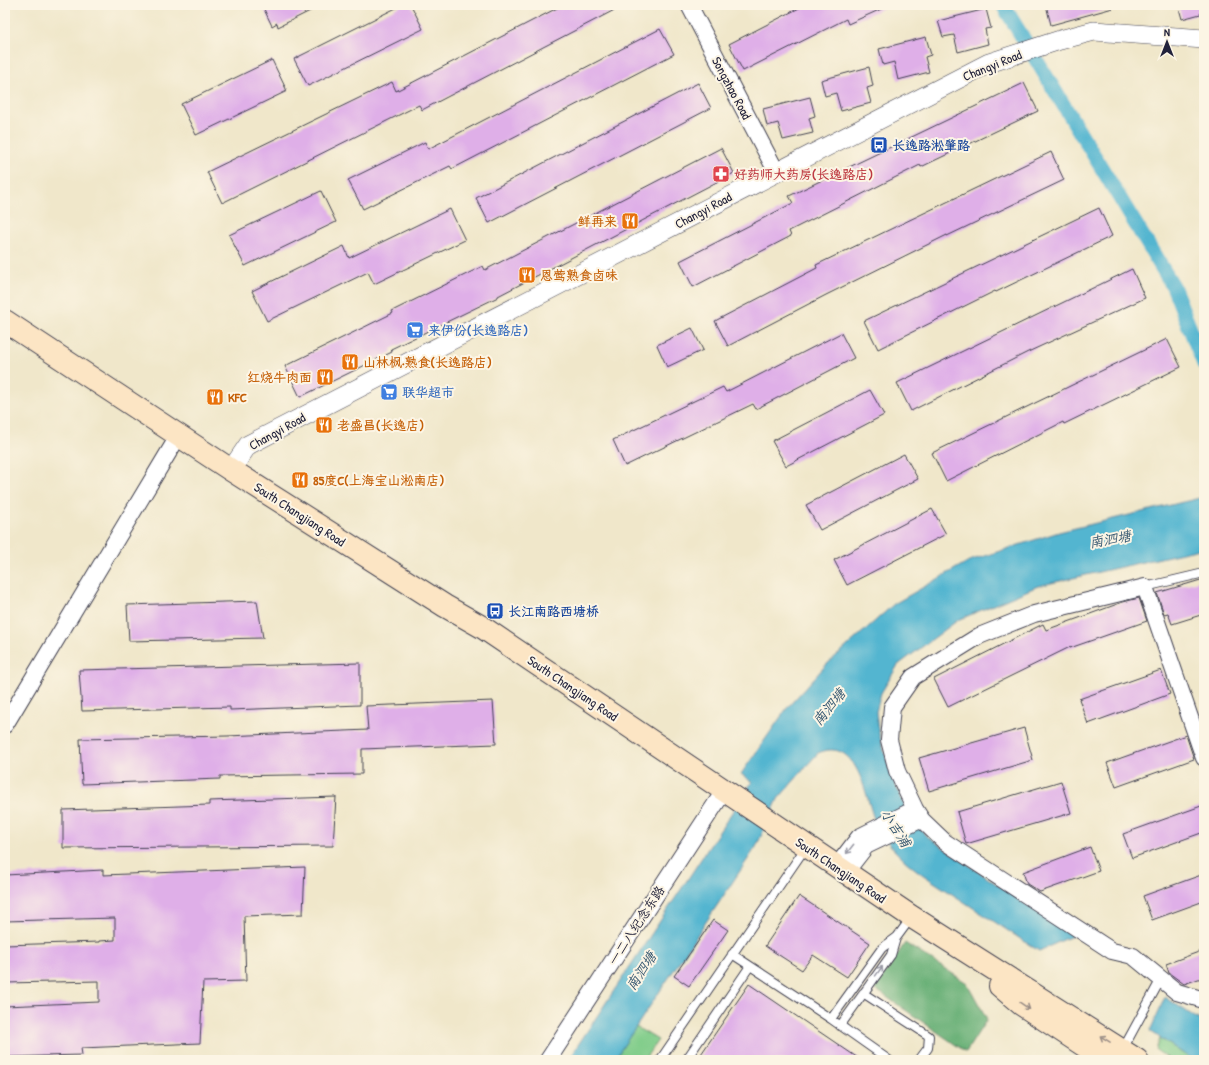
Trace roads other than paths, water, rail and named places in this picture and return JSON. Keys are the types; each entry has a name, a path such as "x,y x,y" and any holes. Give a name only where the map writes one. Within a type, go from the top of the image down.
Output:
{"main road":[{"name":"South Changjiang Road","path":"5,321 231,470 445,606 482,627 941,937 1021,1004 1122,1057"}],"street":[{"name":"Songzhao Road","path":"689,5 776,172"},
{"name":"Changyi Road","path":"231,470 248,445 989,63 1060,40 1094,31 1204,39"},
{"path":"5,725 179,435"},
{"path":"1204,758 1145,587 1034,614 979,636 913,677 892,707 889,740 897,770 913,816 945,842 1112,950 1133,956 1177,992 1204,1000"},
{"name":"一二八纪念东路","path":"548,1060 732,796"},
{"path":"840,870 859,837 868,838 913,816"}],"lane":[{"path":"1145,587 1204,572"},
{"path":"660,1060 732,954 802,844"},
{"path":"830,1019 882,948 897,937 912,917"},
{"path":"840,1026 891,955 897,937"},
{"path":"732,954 889,1060"},
{"path":"686,1060 750,966"},
{"path":"1122,1057 1161,979"},
{"path":"863,993 929,1036 928,1048 919,1060"}],"water":[{"path":"1204,497 1204,548 1038,586 958,620 898,665 881,693 876,712 878,730 891,774 902,800 925,835 1072,936 1039,951 920,873 896,853 879,829 875,822 863,783 850,760 842,753 831,750 818,753 778,799 756,847 614,1060 568,1060 752,782 741,774 787,708 826,665 894,604 969,561 1059,532"},
{"path":"1165,997 1204,1023 1204,1060 1193,1060 1150,1031"}],"waterway":[{"path":"1003,5 1173,286 1204,364"}],"place":[{"name":"长逸路淞肇路","path":"879,145"},
{"name":"好药师大药房(长逸路店)","path":"721,174"},
{"name":"鲜再来","path":"630,221"},
{"name":"恩莺熟食卤味","path":"527,275"},
{"name":"来伊份(长逸路店)","path":"415,330"},
{"name":"山林枫·熟食(长逸路店)","path":"350,362"},
{"name":"红烧牛肉面","path":"325,377"},
{"name":"联华超市","path":"389,392"},
{"name":"KFC","path":"215,397"},
{"name":"老盛昌(长逸店)","path":"324,425"},
{"name":"85度C(上海宝山淞南店)","path":"300,480"},
{"name":"长江南路西塘桥","path":"495,611"}],"water label":[{"name":"南泗塘","path":"1110,539"},
{"name":"南泗塘","path":"829,707"},
{"name":"小吉浦","path":"896,828"},
{"name":"南泗塘","path":"641,971"}]}
